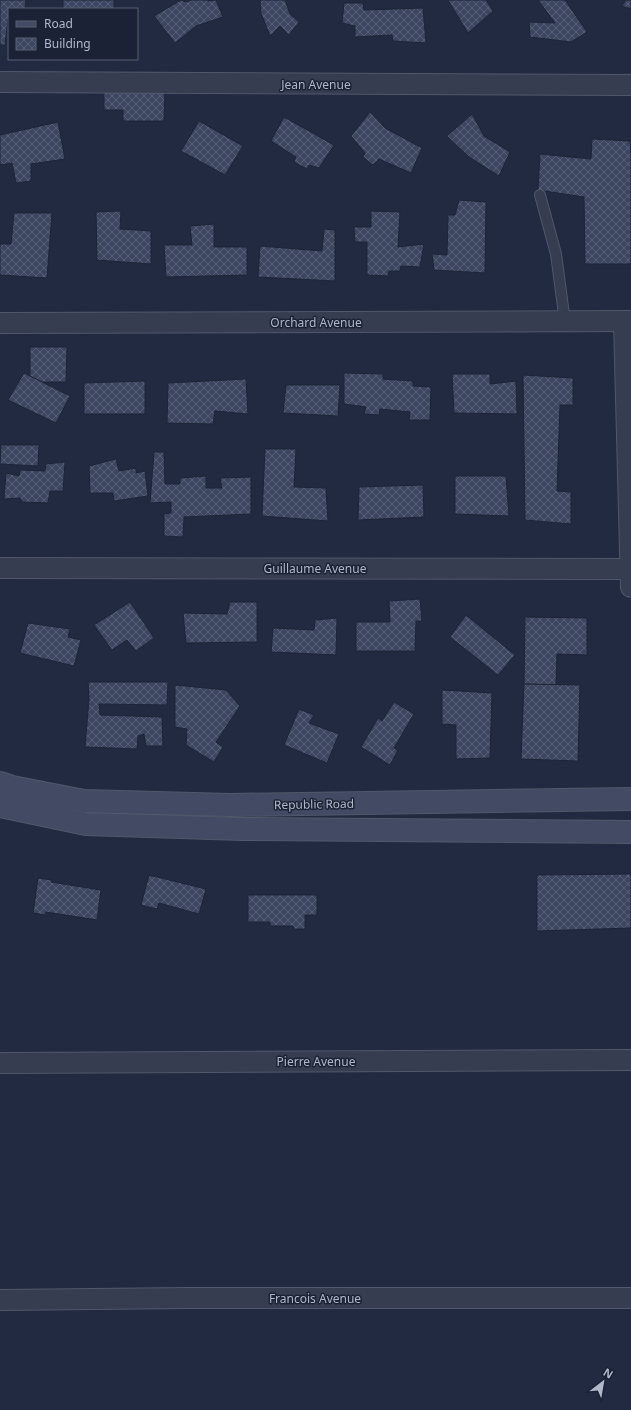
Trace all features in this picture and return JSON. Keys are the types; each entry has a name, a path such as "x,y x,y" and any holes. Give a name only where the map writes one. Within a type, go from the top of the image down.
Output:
{"main road":[{"name":"Republic Road","path":"0,783 12,787 84,801 100,802 230,805 631,799"},
{"name":"Republic Road","path":"0,806 86,824 242,829 631,832"},
{"path":"0,821 86,824"}],"street":[{"name":"Jean Avenue","path":"0,82 631,86"},
{"name":"Orchard Avenue","path":"0,322 627,322"},
{"path":"627,322 631,587"},
{"name":"Guillaume Avenue","path":"0,568 631,569"},
{"name":"Pierre Avenue","path":"0,1063 631,1060"},
{"name":"Francois Avenue","path":"0,1300 178,1298 631,1298"}],"lane":[{"path":"540,195 556,254 565,322"}],"building":[{"path":"0,0 26,0 25,8 8,8 5,45 0,45"},
{"path":"63,0 114,0 114,8 63,8"},
{"path":"181,0 186,2 192,0 216,0 223,17 196,26 175,43 154,16"},
{"path":"260,0 285,0 290,14 299,22 289,35 280,26 270,36 261,13"},
{"path":"448,0 486,0 493,11 468,33"},
{"path":"538,0 565,0 587,32 571,42 530,37 529,22 555,23"},
{"path":"626,0 631,0 631,9 622,6"},
{"path":"344,3 363,3 364,10 423,8 426,43 393,41 392,35 355,37 355,26 342,23"},
{"path":"104,86 165,87 164,121 123,121 123,110 104,110"},
{"path":"370,112 385,128 422,148 411,173 379,159 373,165 363,157 365,153 351,136"},
{"path":"472,114 484,136 510,152 499,176 469,157 447,136"},
{"path":"284,117 334,145 319,168 309,165 307,169 294,162 296,157 271,141"},
{"path":"199,121 243,146 225,175 181,151"},
{"path":"58,122 65,159 31,164 31,181 16,183 12,163 0,165 0,135"},
{"path":"592,139 630,141 631,264 585,264 584,197 538,190 540,154 591,159"},
{"path":"459,200 486,202 485,273 434,270 432,254 447,255 448,215 455,215"},
{"path":"121,211 120,229 151,231 151,264 97,260 96,212"},
{"path":"371,211 400,212 398,247 424,244 420,267 401,266 400,271 389,271 388,276 367,275 367,242 355,242 354,227 371,227"},
{"path":"14,213 52,213 47,278 0,275 0,244 11,244"},
{"path":"214,224 214,247 247,247 247,275 166,277 164,245 192,245 190,226"},
{"path":"324,229 335,230 335,281 258,277 260,246 322,251"},
{"path":"30,347 67,347 66,382 41,382 30,376"},
{"path":"24,373 70,396 56,423 8,400"},
{"path":"344,373 383,374 383,379 413,381 413,386 431,387 430,420 409,420 410,412 380,409 379,415 364,414 366,407 344,404"},
{"path":"452,374 490,374 490,384 516,381 517,414 454,413"},
{"path":"523,375 573,378 573,405 560,405 557,491 571,492 571,524 525,520"},
{"path":"246,379 248,414 215,411 213,424 167,423 168,383"},
{"path":"145,381 145,414 84,414 84,383"},
{"path":"286,385 340,385 338,416 283,413"},
{"path":"1,445 39,445 38,466 0,464"},
{"path":"265,449 296,449 294,487 326,488 328,521 262,516"},
{"path":"154,452 164,452 165,484 180,484 180,478 206,476 206,488 222,488 220,478 251,477 251,514 184,517 183,537 164,536 164,514 171,513 171,502 150,503"},
{"path":"116,459 119,471 136,468 136,473 145,471 148,496 114,501 113,493 90,493 89,466"},
{"path":"65,462 63,491 50,491 48,503 22,502 20,498 4,499 6,473 19,476 20,470 45,471 46,464"},
{"path":"455,476 506,476 509,516 455,514"},
{"path":"423,485 424,517 358,520 359,487"},
{"path":"420,599 422,621 416,621 415,651 356,651 356,622 390,622 389,601"},
{"path":"130,602 154,638 136,651 127,640 112,650 94,625"},
{"path":"230,602 257,602 257,642 186,643 183,613 227,614"},
{"path":"466,615 515,655 498,675 450,637"},
{"path":"525,617 587,618 587,655 557,654 556,685 524,684"},
{"path":"337,618 336,655 273,652 271,654 273,628 314,630 315,620"},
{"path":"28,623 70,629 68,637 81,640 74,666 20,653"},
{"path":"88,682 168,682 167,705 99,704 100,715 162,717 163,746 146,746 144,734 138,736 137,749 85,747 89,698"},
{"path":"524,684 580,685 578,761 521,759"},
{"path":"175,685 226,690 240,706 216,742 223,747 214,762 186,745 187,729 175,727"},
{"path":"442,690 492,693 490,758 456,759 456,725 442,724"},
{"path":"394,702 414,714 394,748 398,750 390,765 361,747 378,718 382,721"},
{"path":"299,709 314,715 309,723 339,734 327,763 284,745"},
{"path":"631,874 631,928 537,931 537,875"},
{"path":"149,875 206,889 199,914 159,903 157,909 141,905"},
{"path":"38,878 52,880 51,882 101,890 97,920 46,912 45,915 33,913"},
{"path":"248,895 317,895 317,915 305,915 305,929 294,929 293,926 270,926 270,922 248,922"}]}
